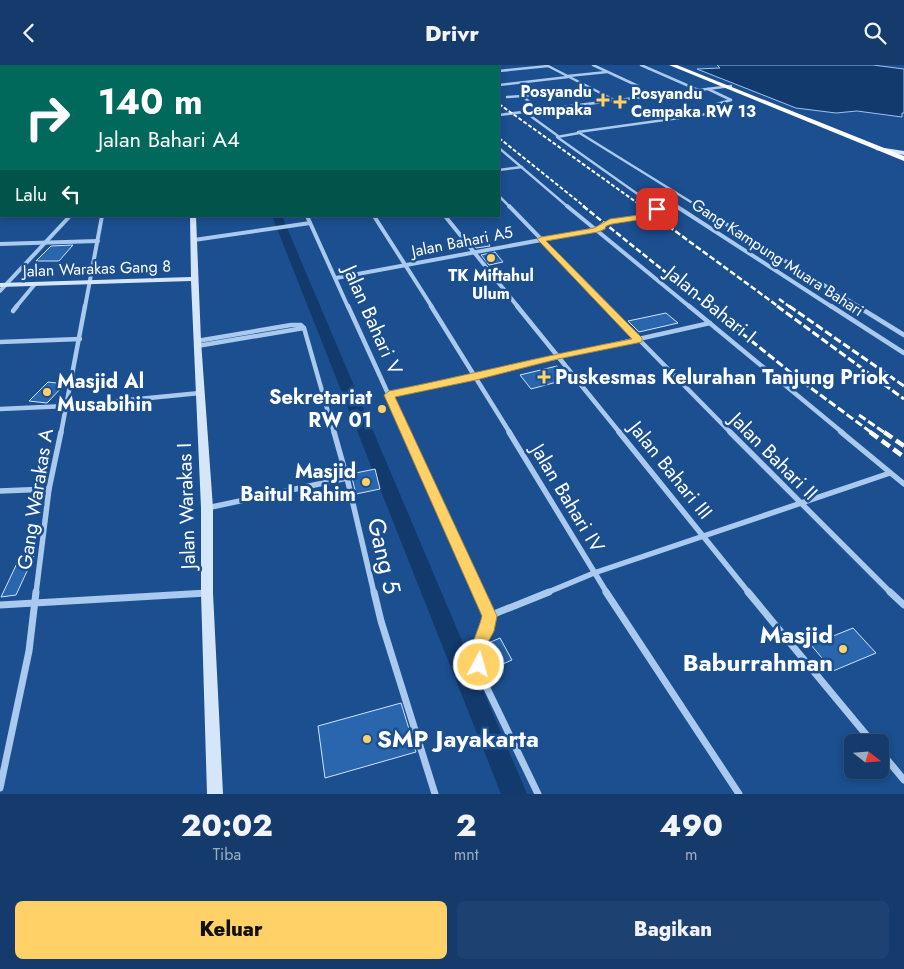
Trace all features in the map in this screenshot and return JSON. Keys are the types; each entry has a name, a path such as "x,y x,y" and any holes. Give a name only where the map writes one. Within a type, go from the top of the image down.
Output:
{"highway":[{"path":"672,65 903,155"},
{"path":"677,65 887,152 903,155"}],"street":[{"path":"500,71 547,65 616,101"},
{"path":"593,65 638,86 636,87 651,96"},
{"path":"641,65 698,90"},
{"path":"500,85 608,72"},
{"path":"500,115 729,87"},
{"path":"507,97 591,88"},
{"path":"558,136 722,111 713,105 731,100 707,89"},
{"path":"522,96 531,103"},
{"path":"525,112 558,136 559,139 646,200"},
{"name":"Gang Kampung Muara Bahari","path":"579,133 904,335"},
{"path":"877,148 903,155"},
{"name":"Jalan Bahari I","path":"500,149 595,230 904,484"},
{"path":"500,170 522,167"},
{"path":"665,199 679,196"},
{"name":"Jalan Bahari II","path":"500,197 799,503 904,605"},
{"name":"Gang Kampung Muara Bahari","path":"646,200 665,199 904,353"},
{"name":"Jalan Bahari A5","path":"336,278 595,230 602,228 602,225 610,222 658,214 657,209 646,200"},
{"path":"2,287 69,217"},
{"name":"Gang Warakas A","path":"0,788 29,651 49,489 68,405 102,217"},
{"name":"Jalan Warakas I","path":"193,217 197,343 207,509 207,593 215,794"},
{"name":"Jalan Bahari V","path":"307,217 490,616"},
{"name":"Jalan Bahari IV","path":"375,217 476,377 594,573 739,794"},
{"name":"Jalan Bahari III","path":"447,217 703,537 866,734"},
{"path":"194,240 310,223"},
{"path":"0,244 98,241"},
{"name":"Jalan Warakas Gang 8","path":"2,287 35,284 195,279"},
{"path":"13,311 35,284"},
{"path":"389,395 710,323"},
{"name":"Gang 5","path":"197,343 302,327 347,478 381,621 435,794"},
{"path":"0,342 80,339"},
{"path":"0,409 200,393"},
{"path":"538,794 484,682 479,665 479,646 490,616 594,573 890,473"},
{"path":"207,509 347,478"},
{"path":"0,491 49,489"},
{"path":"0,605 207,593"},
{"path":"889,762 904,780"}],"water":[{"path":"717,65 873,65 904,69 904,113 902,113 902,117 857,111 836,113 796,108 697,69 720,68"}],"building":[{"path":"484,237 490,246 476,248 470,239"},
{"path":"73,245 59,261 36,261 51,246"},
{"name":"TK Miftahul Ulum","path":"495,252 503,262 489,265 481,255"},
{"path":"666,313 678,323 639,332 628,321"},
{"name":"Puskesmas Kelurahan Tanjung Priok","path":"557,366 568,379 531,389 520,375"},
{"name":"Masjid Al Musabihin","path":"48,382 65,384 47,403 29,401"},
{"name":"Masjid Baitul Rahim","path":"375,469 380,489 356,494 351,474"},
{"path":"34,556 16,595 1,597 20,557"},
{"name":"Masjid Baburrahman","path":"853,628 876,653 833,671 811,645"},
{"path":"500,638 512,660 491,669 484,656 484,647 486,644"},
{"name":"SMP Jayakarta","path":"401,703 416,752 325,778 318,726"}],"waterway":[{"path":"277,217 514,794"}],"railway":[{"path":"500,105 643,207"},
{"path":"500,139 585,207"},
{"path":"583,206 709,307"},
{"path":"641,206 779,307"},
{"path":"779,299 790,307"},
{"path":"708,306 800,380 872,433"},
{"path":"777,306 904,399"},
{"path":"789,306 904,386"},
{"path":"859,415 885,433"},
{"path":"870,432 904,457"},
{"path":"884,432 904,446"}],"place":[{"name":"Posyandu Cempaka","path":"603,100"},
{"name":"Posyandu Cempaka RW 13","path":"620,102"},
{"name":"TK Miftahul Ulum","path":"491,258"},
{"name":"Puskesmas Kelurahan Tanjung Priok","path":"544,377"},
{"name":"Masjid Al Musabihin","path":"47,392"},
{"name":"Sekretariat RW 01","path":"382,409"},
{"name":"Masjid Baitul Rahim","path":"366,482"},
{"name":"Masjid Baburrahman","path":"843,649"},
{"name":"SMP Jayakarta","path":"367,739"}],"route":[{"path":"479,665 479,646 490,616 389,395 476,377 557,356 639,340 541,239 595,230 602,228 602,225 605,223 658,214 657,209"}]}
